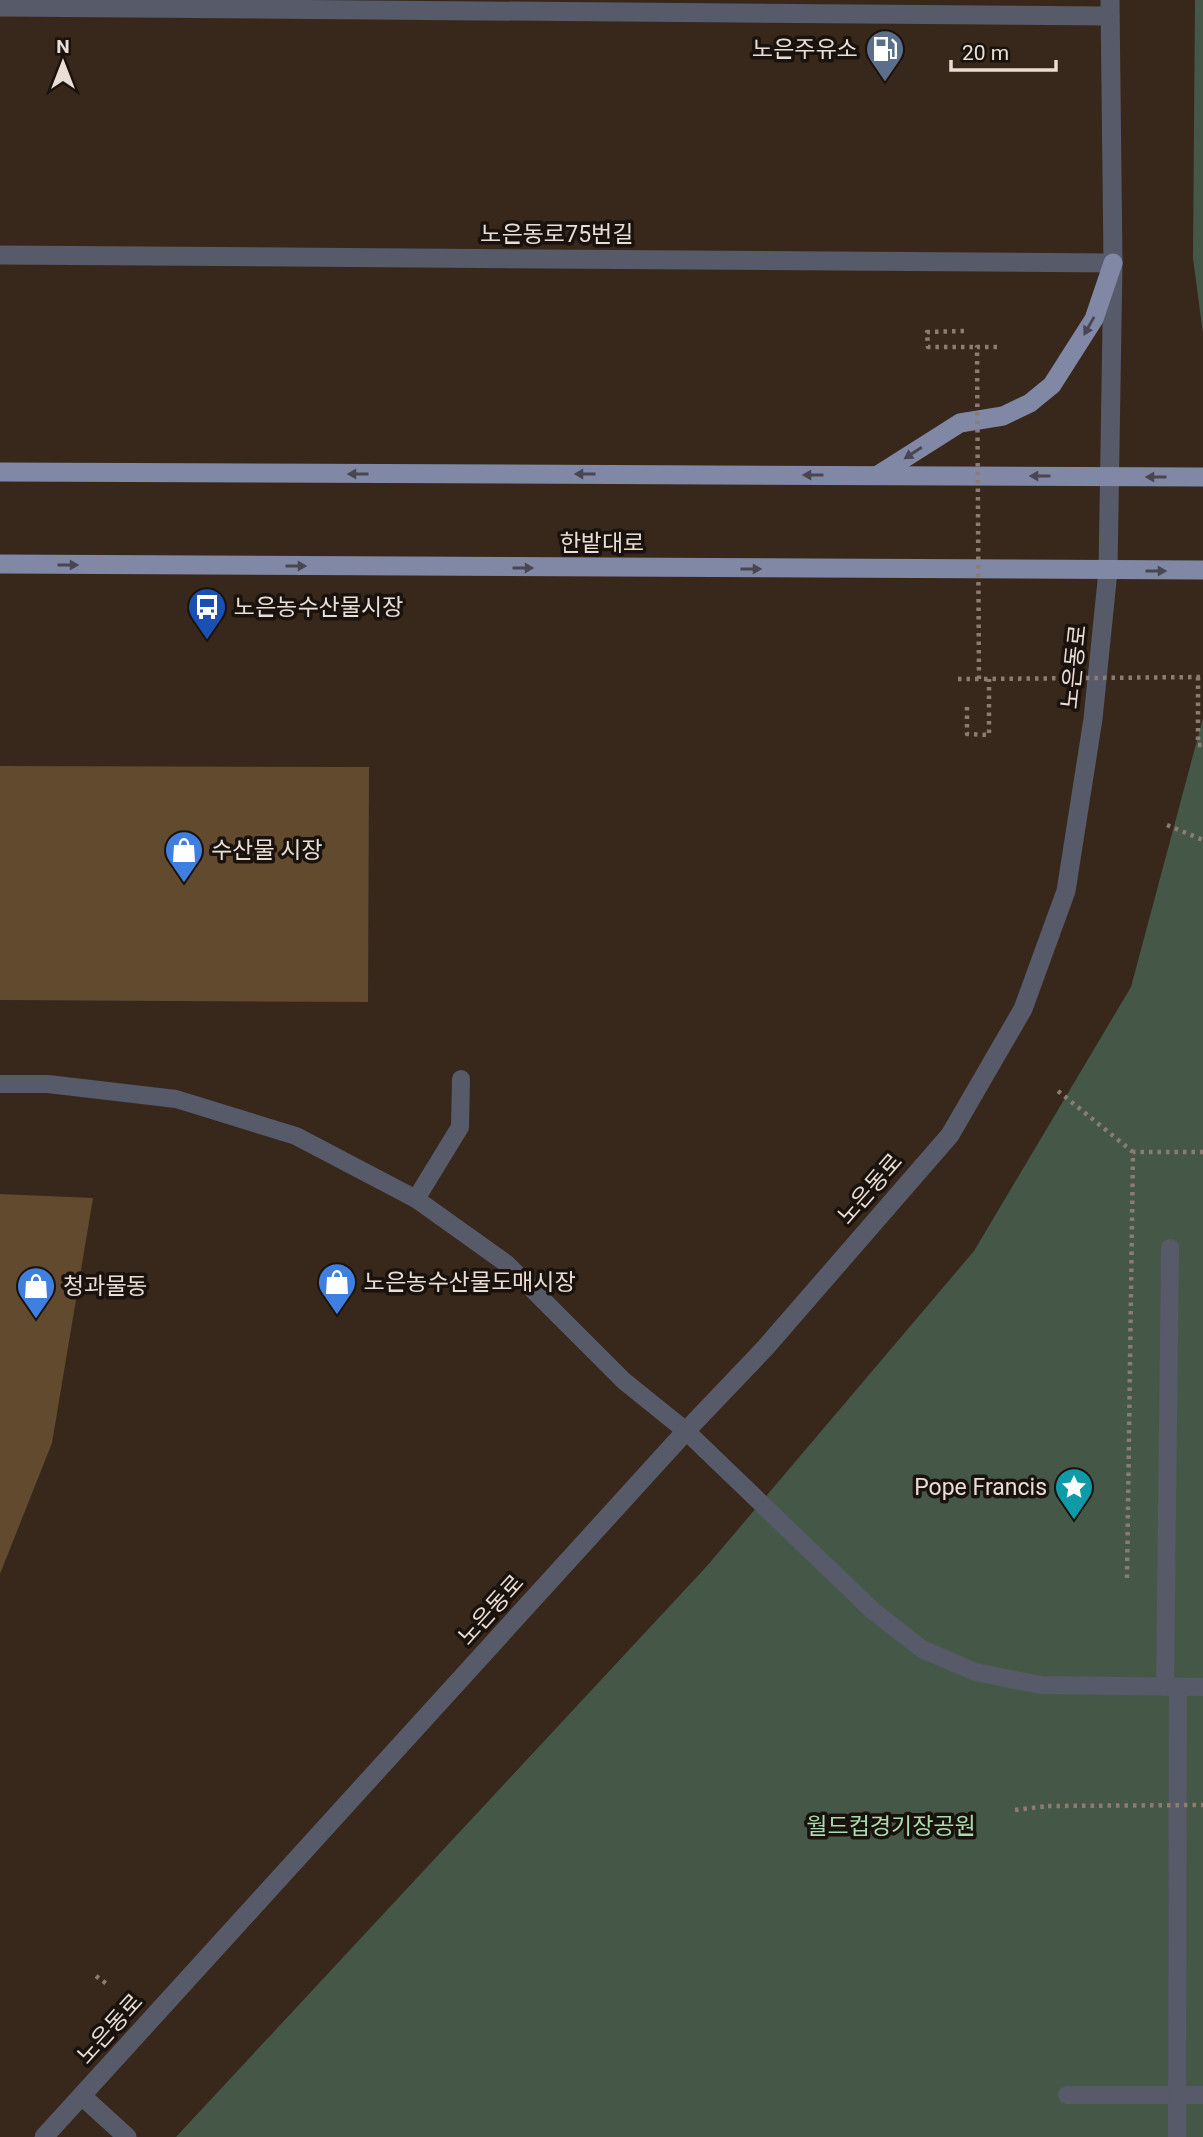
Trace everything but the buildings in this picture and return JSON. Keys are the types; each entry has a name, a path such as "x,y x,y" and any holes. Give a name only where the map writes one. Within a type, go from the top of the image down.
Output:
{"main road":[{"path":"878,475 960,423 1003,416 1030,403 1052,385 1094,319 1113,263"},
{"path":"0,472 1203,477"},
{"name":"한밭대로","path":"0,564 1203,570"}],"street":[{"path":"0,7 1110,8"},
{"name":"노은동로","path":"44,2137 686,1431 766,1347 950,1135 1023,1009 1066,891 1093,719 1108,571 1113,263 1110,8"},
{"name":"노은동로75번길","path":"0,255 1113,263"},
{"path":"82,2096 127,2137"}],"lane":[{"path":"416,1199 460,1128 461,1079"},
{"path":"0,1084 48,1084 176,1099 296,1136 416,1199 508,1264 624,1381 686,1431 872,1610 922,1648 975,1672 1041,1685 1203,1687"},
{"path":"1170,1248 1177,2137"},
{"path":"1067,2095 1203,2095"}],"path":[{"path":"964,331 927,332 928,347 997,347"},
{"path":"977,347 979,679"},
{"path":"958,679 1200,677 1198,746 1203,746"},
{"path":"967,707 967,734 989,735 989,679"},
{"path":"1167,825 1203,840"},
{"path":"1058,1091 1133,1152 1203,1152"},
{"path":"1127,1578 1133,1152"},
{"path":"1015,1810 1048,1806 1203,1805"},
{"path":"96,1976 107,1984"}],"green space":[{"path":"1195,0 1203,0 1203,334 1193,258"},
{"name":"월드컵경기장공원","path":"1203,718 1203,2137 176,2137 707,1566 974,1251 1131,987"}],"place":[{"name":"노은주유소","path":"885,83"},
{"name":"노은농수산물시장","path":"207,641"},
{"name":"수산물 시장","path":"184,884"},
{"name":"노은농수산물도매시장","path":"337,1316"},
{"name":"청과물동","path":"36,1320"},
{"name":"Pope Francis","path":"1074,1521"}]}
